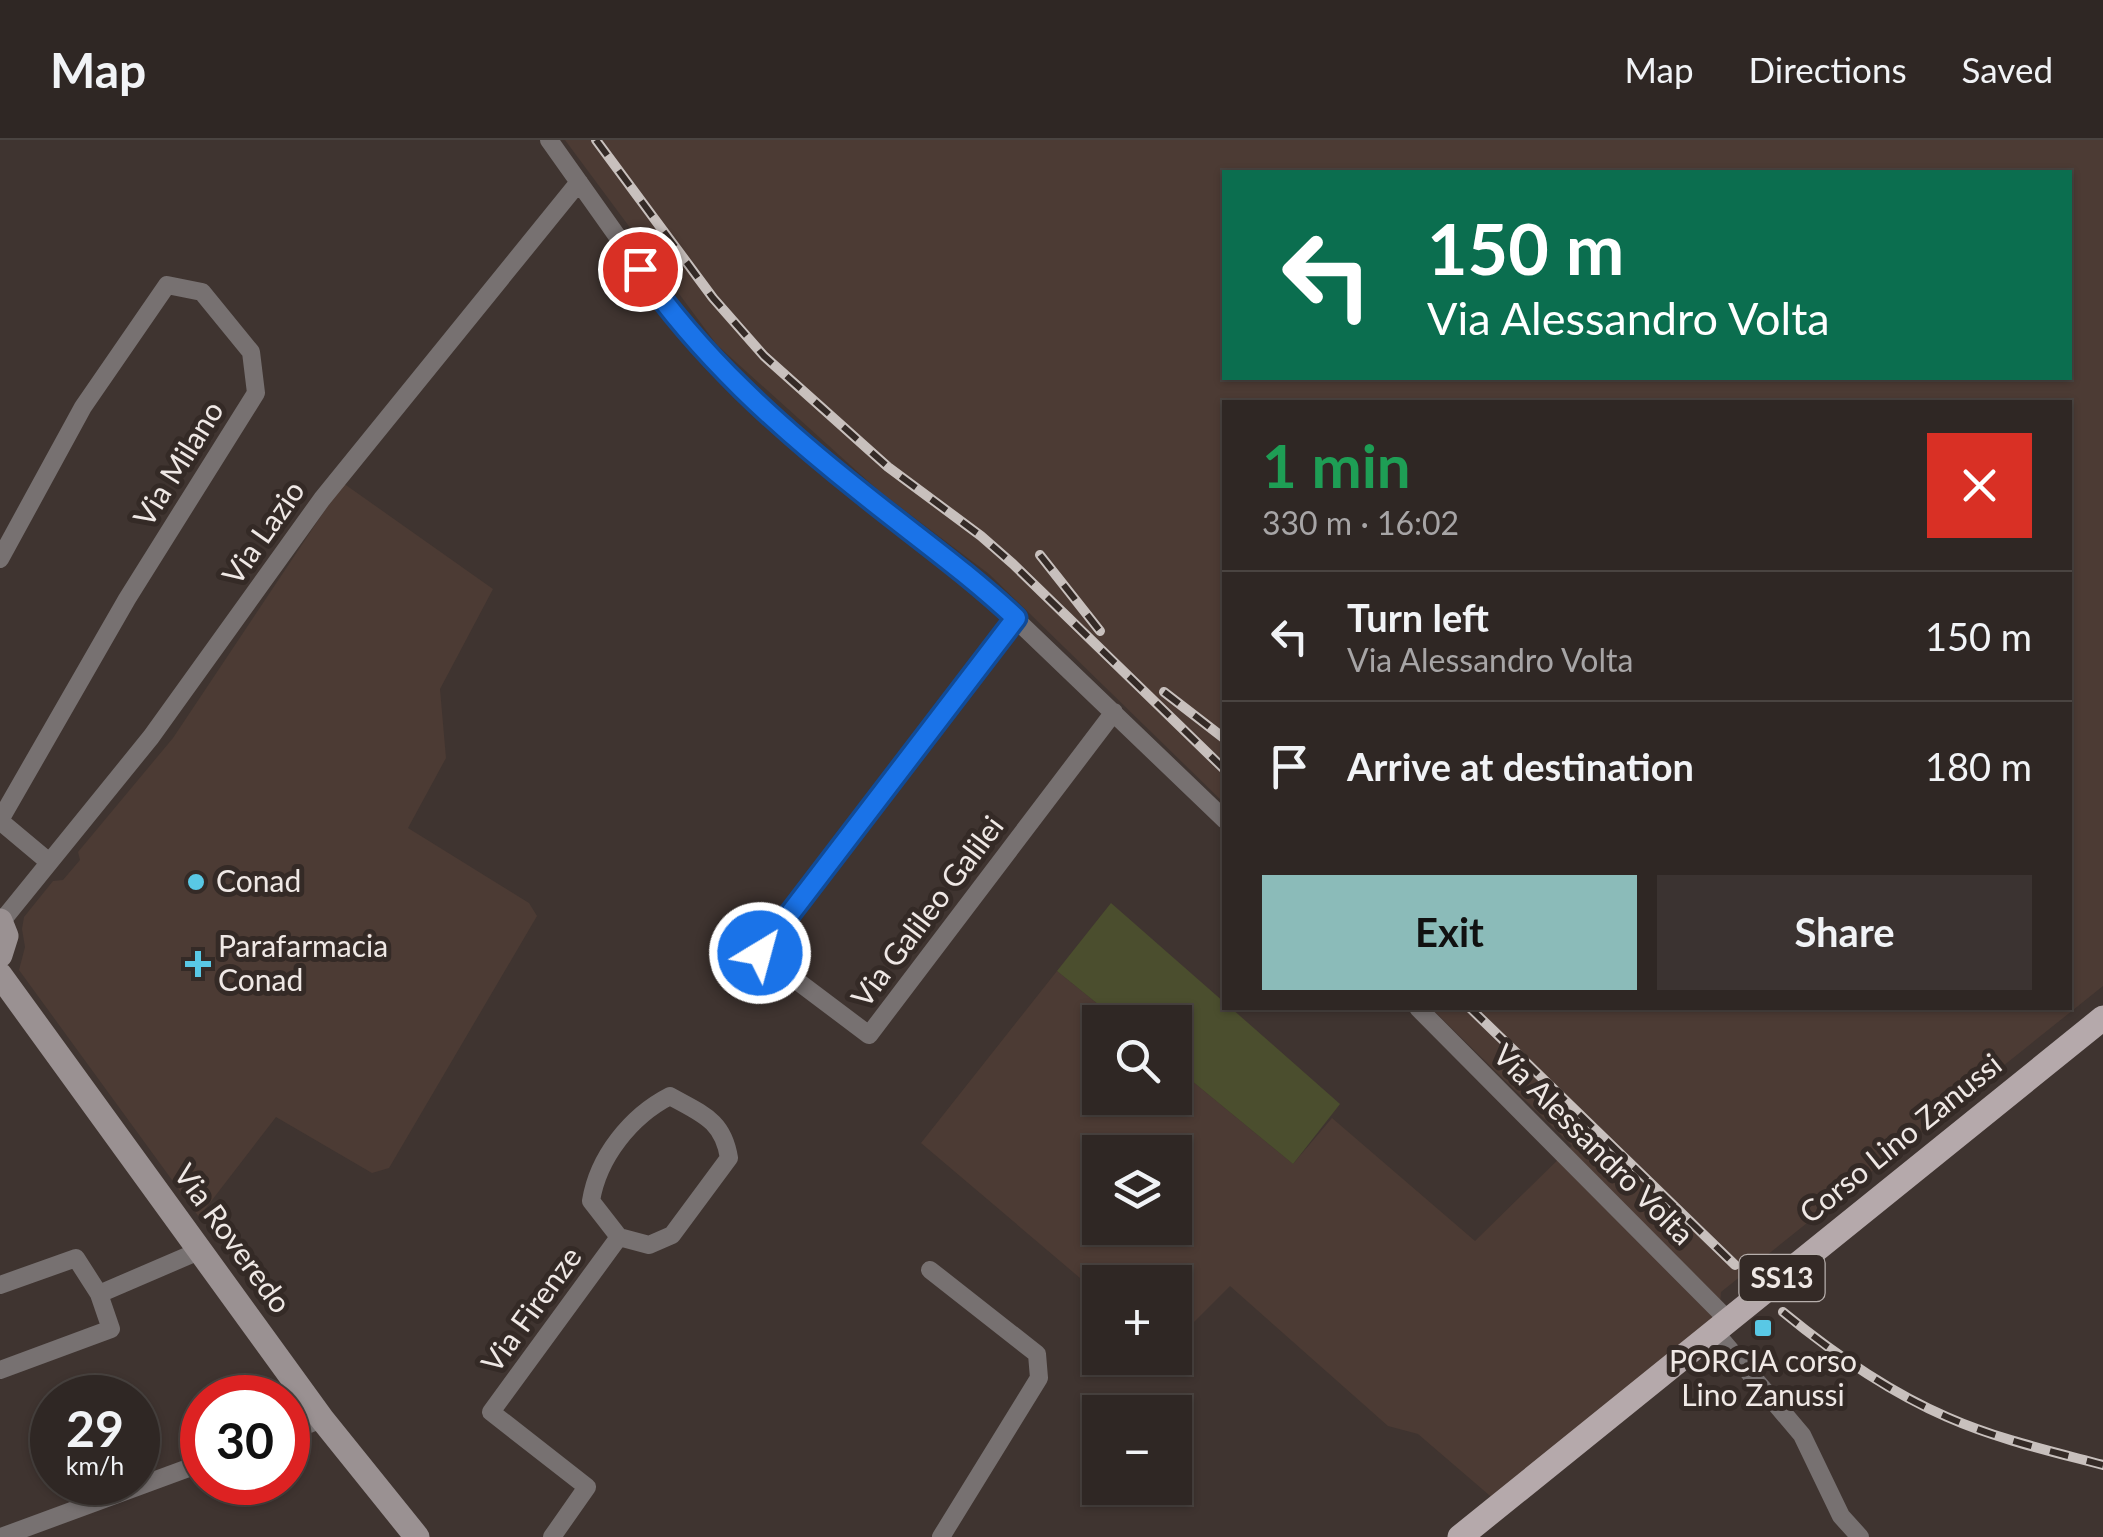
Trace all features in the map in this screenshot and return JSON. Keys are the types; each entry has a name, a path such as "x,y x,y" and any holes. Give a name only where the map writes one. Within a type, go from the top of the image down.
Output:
{"main road":[{"path":"0,921 6,936 0,954"},
{"name":"Via Roveredo","path":"0,975 322,1419 417,1537"},
{"name":"Corso Lino Zanussi","path":"1460,1537 2103,1018"}],"street":[{"path":"549,140 660,298 724,371 802,444 977,582 1222,817"},
{"name":"Via Lazio","path":"0,921 189,688 322,498 579,182"},
{"name":"Via Milano","path":"0,559 83,408 167,285 202,292 251,352 256,392 127,599 0,820 49,862"},
{"name":"Via Galileo Galilei","path":"1016,618 760,953 869,1035 1114,712"},
{"name":"Via Alessandro Volta","path":"1420,1010 1722,1326 1802,1436 1841,1516 1860,1537"},
{"name":"Via Firenze","path":"670,1096 701,1113 726,1136 730,1158 672,1235 649,1245 619,1237 590,1200 596,1172 644,1109 670,1096"},
{"name":"Via Firenze","path":"552,1537 587,1487 491,1412 619,1237"},
{"path":"99,1294 200,1251"},
{"path":"0,1286 76,1258 99,1294 111,1329 0,1370"},
{"path":"930,1270 1037,1354 1039,1378 941,1537"},
{"path":"310,1424 322,1419"},
{"path":"1,1537 180,1471"}],"shaded area":[{"path":"565,140 2103,140 2103,986 1721,1292 1719,1320 1496,1501 1418,1434 1388,1426 1230,1286 1192,1324 1192,1265 1082,1265 1082,1280 921,1143 1057,971 1099,1005 1082,1005 1082,1115 1192,1115 1192,1081 1293,1164 1332,1118 1475,1241 1572,1146 1433,1010 2072,1010 2072,400 1222,400 1222,801 989,574 880,492 717,345"},
{"path":"343,483 493,589 440,689 446,758 408,828 529,903 537,916 389,1168 372,1173 276,1117 199,1217 19,970 25,947 24,917 53,881 63,880 80,860 78,852 173,738"}],"green space":[{"path":"1111,903 1222,1000 1222,1010 1233,1010 1340,1104 1293,1164 1192,1081 1192,1005 1099,1005 1057,971"}],"railway":[{"path":"596,140 713,298 764,356 888,467 1013,564 1222,767"},
{"path":"1040,555 1100,631"},
{"path":"1164,692 1222,737"},
{"path":"1472,1010 1735,1265"},
{"path":"1783,1312 1861,1370 1925,1407 2004,1438 2103,1465"}],"place":[{"name":"Conad","path":"196,882"},
{"name":"Parafarmacia Conad","path":"198,964"},
{"name":"PORCIA corso Lino Zanussi","path":"1763,1328"}],"route":[{"path":"640,269 687,332 788,432 977,582 1016,618 760,953"}]}
